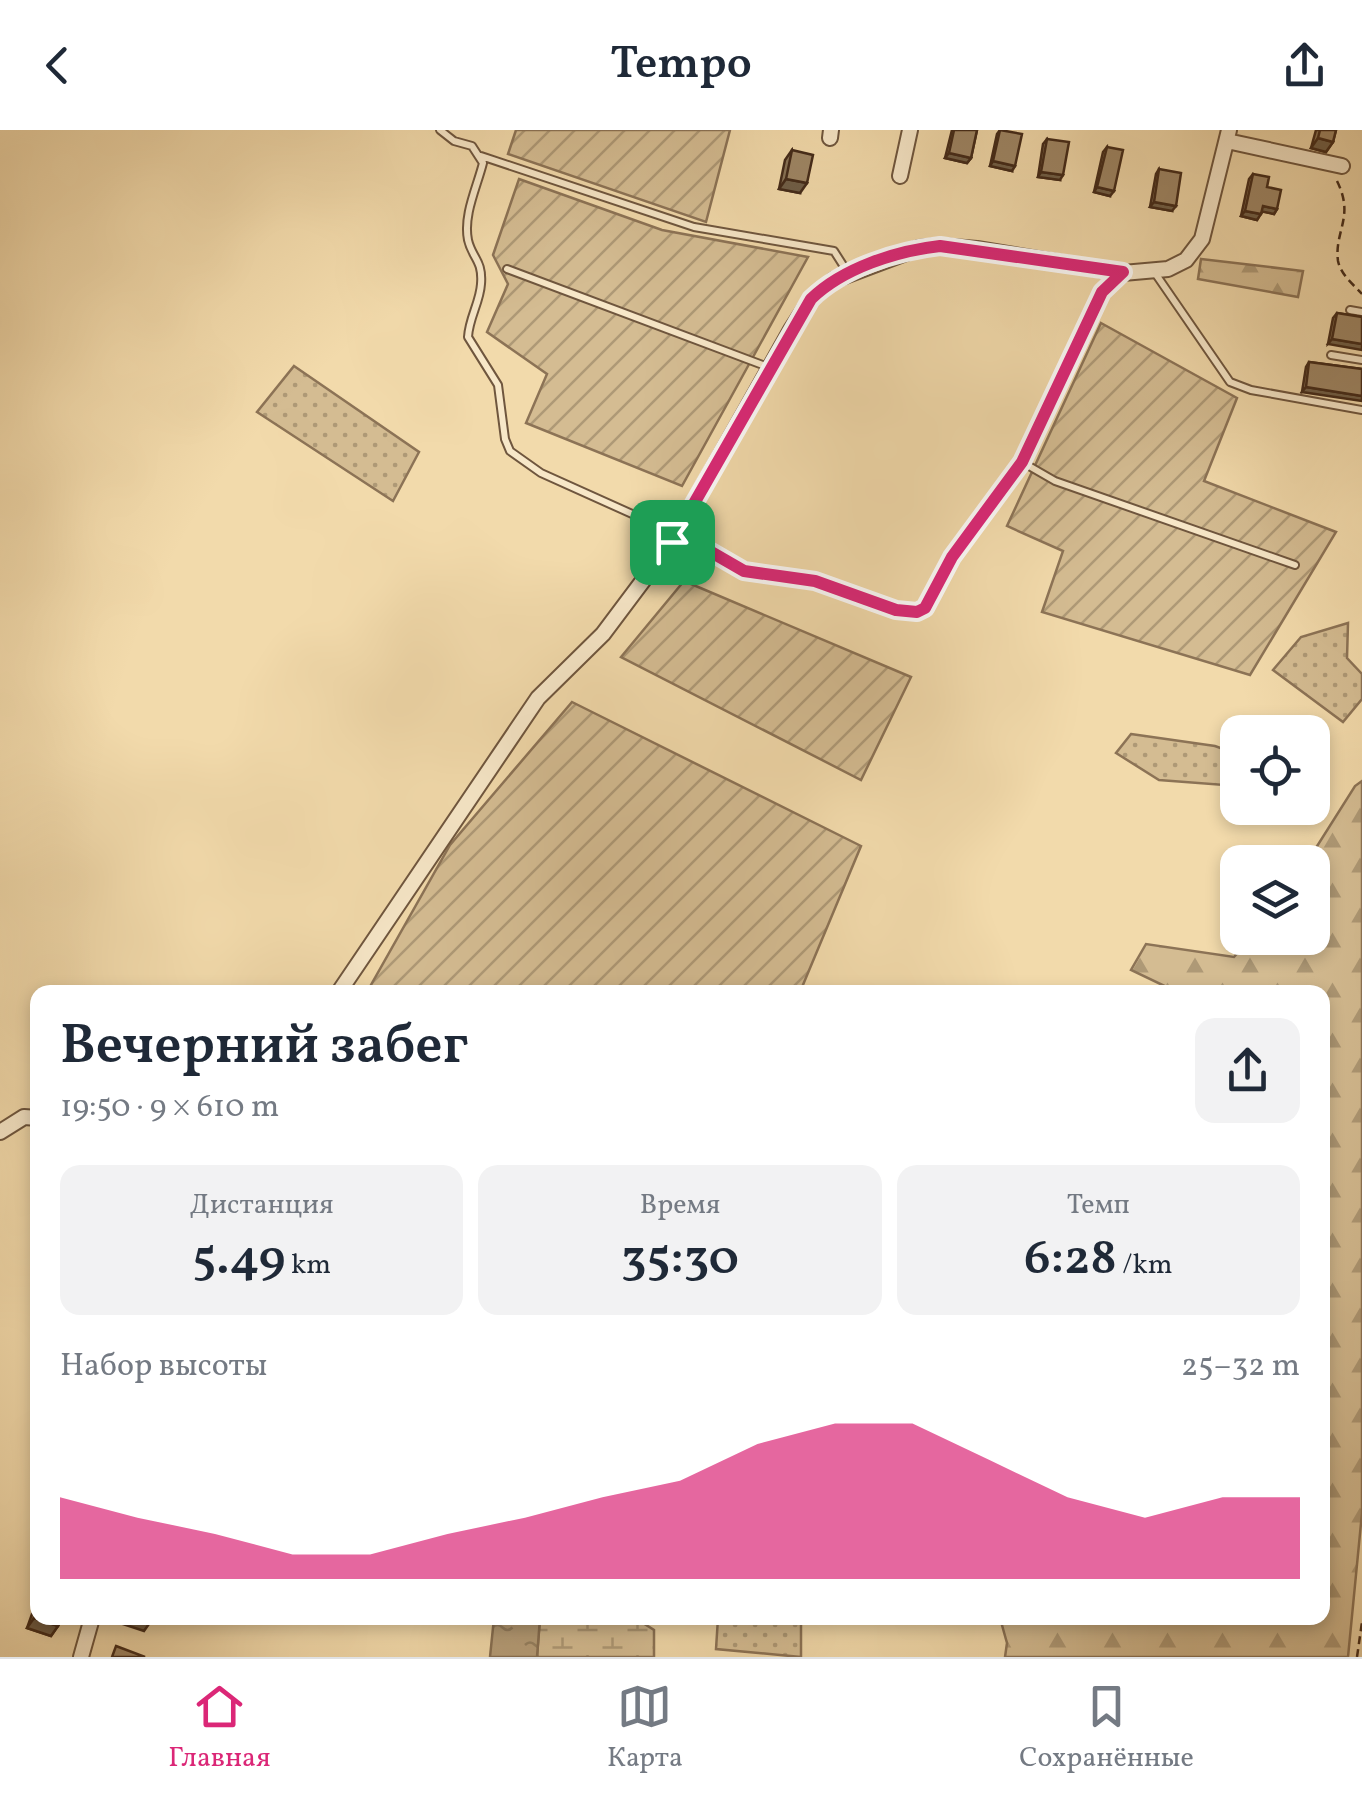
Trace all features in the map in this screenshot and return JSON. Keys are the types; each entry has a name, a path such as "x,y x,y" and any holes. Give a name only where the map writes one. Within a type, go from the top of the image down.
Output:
{"street":[{"path":"900,176 910,130"},
{"path":"344,985 538,698 604,634 672,542 811,299 834,280 902,252 940,246 1123,272 1154,271 1186,260 1196,250 1228,136 1335,165"},
{"path":"0,1132 24,1116 30,1117"},
{"path":"81,1657 90,1625"}],"lane":[{"path":"440,130 454,141 472,146 484,164 467,220 467,236 480,260 482,279 468,337 498,385 510,451 540,473 661,527 672,542 699,545 744,571 815,581 896,610 917,612 925,608 952,557 1022,462 1102,292 1123,272"},
{"path":"480,156 694,227 834,251 849,274"},
{"path":"507,268 769,368"},
{"path":"1154,271 1230,382 1251,390 1362,410"},
{"path":"1350,310 1362,312"},
{"path":"1331,355 1362,360"},
{"path":"1022,462 1055,481 1295,565"}],"path":[{"path":"1335,165 1346,202 1338,261 1344,276 1362,294"},
{"path":"1357,1657 1362,1622"}],"green space":[{"path":"516,130 730,130 706,222 508,154"},
{"path":"519,179 662,230 808,257 682,486 526,423 547,374 487,332 508,284 493,255"},
{"path":"1201,259 1303,271 1298,297 1198,279"},
{"path":"1101,323 1237,398 1204,481 1336,532 1250,675 1042,612 1063,551 1007,526"},
{"path":"294,366 419,452 393,501 257,412"},
{"path":"684,581 911,677 861,780 621,657"},
{"path":"1348,623 1347,658 1362,674 1362,699 1343,722 1273,670 1301,637"},
{"path":"572,702 861,846 803,985 371,985 450,845"},
{"path":"1131,734 1215,746 1220,748 1220,785 1159,780 1116,753"},
{"path":"1362,781 1362,1513 1348,1657 1005,1657 1007,1643 1002,1625 1330,1625 1330,985 1162,985 1131,970 1146,944 1234,957 1330,955 1330,845 1318,845"},
{"path":"539,1625 646,1625 654,1630 654,1657 537,1657"},
{"path":"718,1625 801,1625 801,1657 716,1649"}],"water":[{"path":"493,1625 539,1625 537,1657 490,1657"}],"building":[{"path":"954,130 977,130 971,158 949,153"},
{"path":"1000,130 1022,134 1015,166 993,161"},
{"path":"1320,130 1336,130 1333,142 1318,138"},
{"path":"1047,139 1069,142 1063,175 1041,172"},
{"path":"1107,147 1123,150 1114,191 1097,187"},
{"path":"792,150 813,155 807,183 786,179"},
{"path":"1159,169 1181,173 1176,206 1154,202"},
{"path":"1253,174 1269,177 1267,187 1281,190 1277,209 1263,206 1261,214 1245,211"},
{"path":"1337,313 1362,317 1362,344 1332,339"},
{"path":"1309,362 1362,369 1362,396 1306,387"},
{"path":"116,1646 145,1657 112,1657"}],"route":[{"path":"940,246 1123,272 1102,292 1022,462 976,530 952,557 925,608 917,612 896,610 815,581 744,571 699,545 672,542 791,330 811,299 834,280 902,252 940,246"}]}
